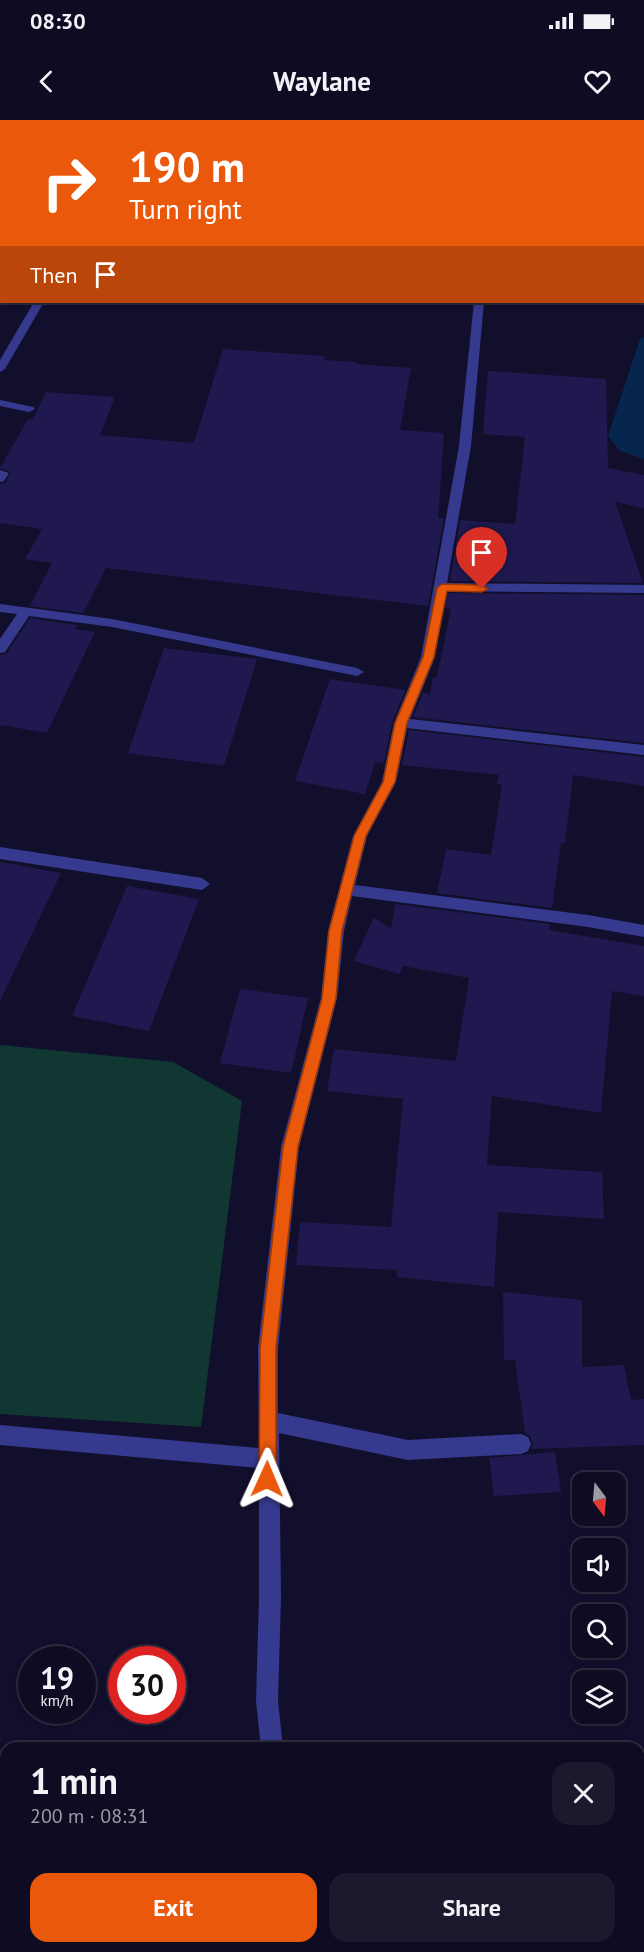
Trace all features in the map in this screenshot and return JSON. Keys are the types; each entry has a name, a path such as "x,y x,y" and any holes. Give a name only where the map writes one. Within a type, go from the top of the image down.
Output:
{"street":[{"path":"0,369 38,303"},
{"path":"271,1742 267,1701 270,1597 267,1459 268,1348 272,1287 290,1147 329,998 336,931 360,836 389,782 401,723 428,657 442,588 450,525 465,446 479,303"},
{"path":"0,403 29,409"},
{"path":"442,588 644,589"},
{"path":"0,608 123,625 357,672"},
{"path":"0,649 25,612"},
{"path":"401,723 598,743 644,750"},
{"path":"0,853 202,884"},
{"path":"347,890 588,921 644,931"},
{"path":"268,1421 408,1449 521,1444"},
{"path":"0,1435 267,1459"}],"green space":[{"path":"0,1045 173,1062 242,1101 201,1427 0,1414"}],"water":[{"path":"644,337 644,459 620,451 608,436 640,339"}],"building":[{"path":"223,349 325,356 324,360 411,368 400,430 444,433 438,518 444,518 428,606 106,568 83,613 30,606 52,563 25,559 42,529 0,523 0,484 6,482 11,472 0,468 28,419 33,419 46,392 115,397 100,435 194,443"},
{"path":"488,371 606,379 608,468 644,475 644,508 615,502 643,583 450,581 460,520 515,524 525,437 483,434"},
{"path":"448,593 644,595 644,743 413,717 423,693 430,694 433,677 437,677 451,609 445,608"},
{"path":"30,618 77,625 75,629 95,632 47,733 0,725 0,655 7,653"},
{"path":"164,648 257,659 224,766 128,753"},
{"path":"330,679 405,690 392,723 384,763 375,762 365,794 295,781"},
{"path":"409,730 644,757 644,786 573,775 565,843 561,843 552,908 437,893 446,849 491,855 502,785 497,784 499,775 402,765"},
{"path":"0,862 61,873 0,1001"},
{"path":"127,886 199,899 149,1031 72,1016"},
{"path":"395,904 550,924 549,930 644,946 644,996 612,991 601,1113 492,1096 487,1165 602,1172 604,1219 498,1212 494,1287 397,1277 397,1270 296,1265 300,1222 391,1227 403,1099 327,1091 334,1049 456,1061 469,978 403,966 400,974 354,961 374,917 391,929"},
{"path":"240,989 308,998 291,1073 220,1063"},
{"path":"503,1292 582,1300 582,1367 624,1365 631,1400 644,1399 644,1445 531,1449 533,1443 530,1436 525,1433 515,1360 504,1360"},
{"path":"555,1452 561,1492 494,1496 489,1458"}],"route":[{"path":"267,1479 268,1348 272,1287 282,1203 290,1147 329,998 336,931 360,836 389,782 401,723 428,657 442,588 482,589"}]}
